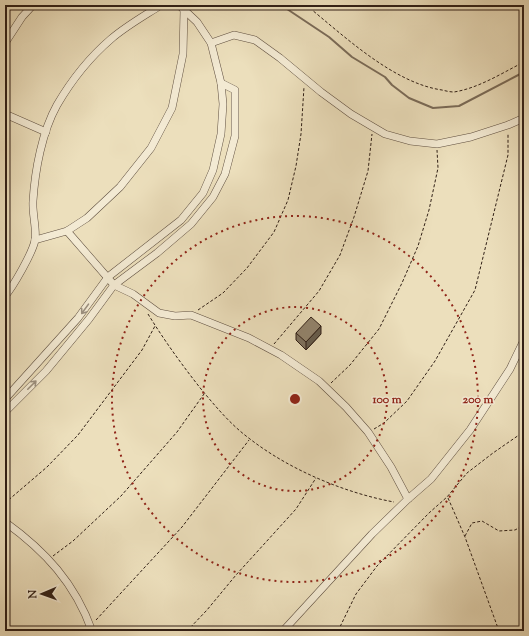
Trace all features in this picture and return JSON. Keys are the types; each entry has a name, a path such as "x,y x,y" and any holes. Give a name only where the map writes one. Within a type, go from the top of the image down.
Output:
{"street":[{"path":"5,43 22,17 33,5"},
{"path":"5,296 11,289 35,240 33,202 37,166 46,132 57,105 71,83 91,58 111,38 161,5"},
{"path":"35,240 67,231 87,218 120,188 152,148 172,108 182,54 181,7"},
{"path":"5,399 78,318 108,277 181,220 203,193 213,170 221,134 223,104 221,83 211,43 197,22 181,7"},
{"path":"211,43 234,35 255,40 351,114 385,134 410,140 437,144 471,137 524,118"},
{"path":"5,412 46,372 89,319 114,285 157,253 191,224 212,197 225,174 234,136 235,90 221,83"},
{"path":"5,114 46,132"},
{"path":"67,231 114,285 133,294 159,313 175,316 191,315 249,338 281,355 326,387 368,432 391,467 405,501"},
{"path":"283,631 372,534 405,501 431,479 470,430 510,369 524,340"},
{"path":"5,522 25,536 50,559 78,598 91,629"}],"path":[{"path":"306,5 338,32 399,75 418,85 432,89 452,92 466,89 524,62"},
{"path":"191,315 223,293 247,268 274,232 288,200 296,166 301,134 304,78"},
{"path":"368,432 384,423 407,401 434,362 475,290 508,155 508,125"},
{"path":"270,349 319,291 340,255 354,217 368,171 373,127"},
{"path":"326,387 350,365 379,329 402,283 418,246 429,210 438,168 437,144"},
{"path":"145,309 171,349 205,393 222,414 250,439 279,458 316,478 346,490 384,500 405,501"},
{"path":"5,503 47,467 78,435 142,350 155,326"},
{"path":"50,559 73,541 121,496 177,432 205,393"},
{"path":"338,631 356,594 377,566 429,513 448,497 467,473 493,452 519,435 524,434"},
{"path":"91,629 182,528 250,439"},
{"path":"187,631 296,509 316,478"},
{"path":"448,497 465,537 499,631"},
{"path":"465,537 472,523 482,521 499,531 515,530 524,525"}],"building":[{"path":"311,317 321,326 306,342 296,333"}],"waterway":[{"path":"281,5 329,37 352,57 385,77 392,85 409,98 433,108 459,106 524,72"}]}
